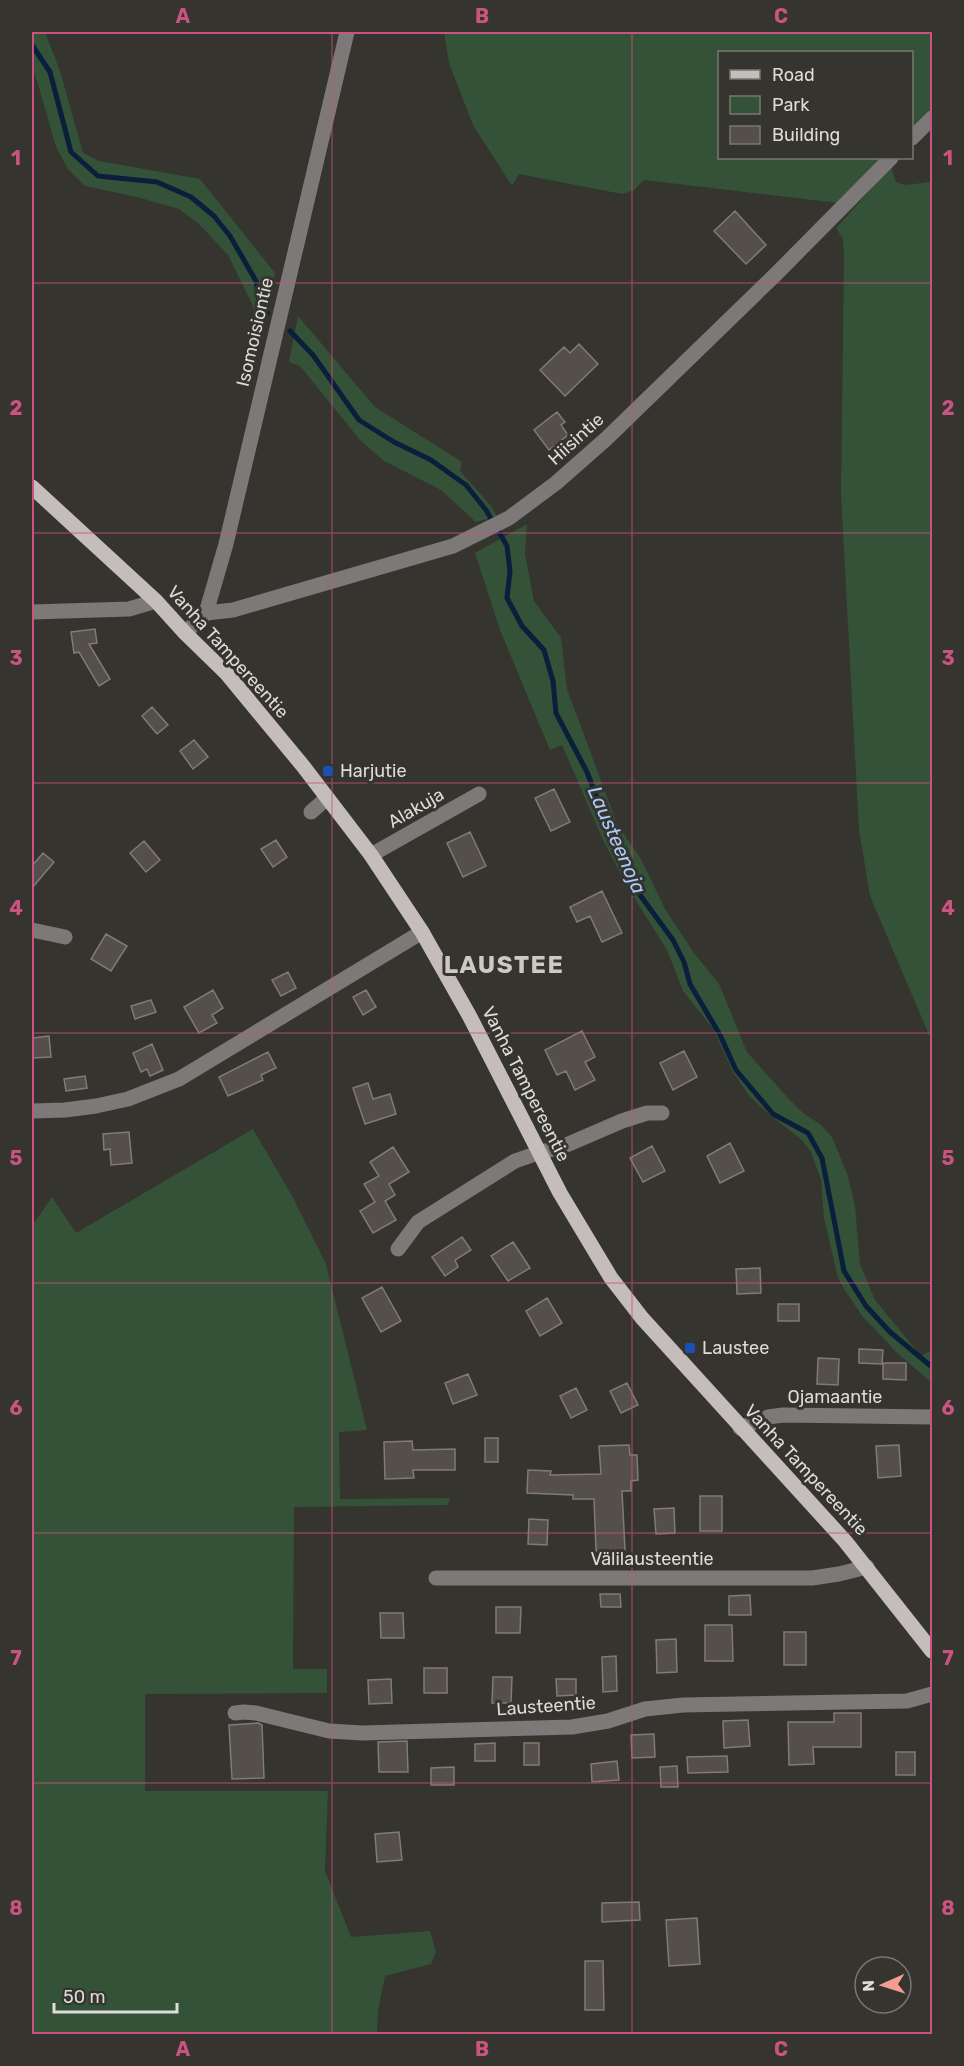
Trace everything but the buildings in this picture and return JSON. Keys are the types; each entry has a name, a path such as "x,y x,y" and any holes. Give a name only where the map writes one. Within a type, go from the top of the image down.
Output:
{"main road":[{"name":"Vanha Tampereentie","path":"32,487 156,601 227,674 327,798 371,855 423,932 470,1017 538,1153 611,1278 642,1318 867,1567 933,1651"}],"street":[{"name":"Isomoisiontie","path":"206,613 226,544 347,32"},
{"path":"913,137 933,118"},
{"name":"Hiisintie","path":"206,613 233,610 442,550 504,521 556,483 606,439 775,275 890,159"},
{"path":"32,612 129,609 156,601"},
{"path":"185,633 206,613"},
{"name":"Alakuja","path":"371,855 479,794"},
{"path":"311,812 327,798"},
{"path":"32,930 65,937"},
{"path":"32,1111 96,1106 128,1099 179,1079 423,932"},
{"path":"398,1249 418,1222 515,1161 564,1146 622,1121 647,1113 662,1113"},
{"name":"Ojamaantie","path":"740,1428 768,1417 783,1415 933,1417"},
{"name":"Välilausteentie","path":"436,1578 812,1578 867,1567"},
{"name":"Lausteentie","path":"234,1713 256,1713 329,1731 362,1733 572,1727 608,1721 645,1709 683,1705 907,1701 933,1694"}],"green space":[{"path":"32,32 45,32 60,71 83,153 99,161 200,179 275,273 262,331 252,304 228,255 199,224 179,209 85,186 68,169 56,147 32,67"},
{"path":"444,32 932,32 932,111 913,131 913,51 718,51 718,159 884,159 838,203 644,180 634,190 622,194 519,174 512,186 473,125 449,63"},
{"path":"891,167 896,182 905,185 932,182 932,1042 870,896 859,830 841,495 844,255 843,239 836,228"},
{"path":"298,316 375,407 462,462 460,471 497,516 476,522 441,490 384,461 360,440 300,366 289,362"},
{"path":"527,524 525,554 534,601 561,638 567,689 617,824 641,859 665,909 694,953 719,984 747,1052 803,1113 820,1124 832,1137 848,1176 855,1206 860,1264 875,1300 921,1356 932,1350 932,1383 895,1351 863,1317 844,1289 838,1278 824,1218 821,1180 811,1152 802,1140 750,1097 733,1072 713,1029 683,991 667,950 628,888 604,842 562,745 550,750 500,630 475,553"},
{"path":"253,1129 291,1194 326,1264 367,1430 339,1432 340,1499 450,1498 448,1505 294,1507 293,1669 327,1669 327,1693 145,1694 145,1791 328,1791 325,1871 351,1937 430,1931 436,1952 431,1964 385,1976 378,2011 377,2034 32,2034 32,1226 52,1197 76,1233"}],"waterway":[{"name":"Lausteenoja","path":"32,45 50,72 71,152 98,176 157,182 191,197 214,216 230,236 256,281 259,300 267,313"},
{"name":"Lausteenoja","path":"290,331 313,355 359,420 394,442 431,460 466,485 486,510 507,546 510,571 507,598 522,626 544,650 553,681 556,713 587,772 612,837 640,895 673,940 684,962 690,984 720,1035 736,1070 773,1114 808,1133 822,1158 844,1271 866,1306 890,1332 932,1367"}],"place":[{"name":"Harjutie","path":"328,771"},
{"name":"Laustee","path":"690,1348"}],"district":[{"name":"LAUSTEE","path":"504,965"}]}
